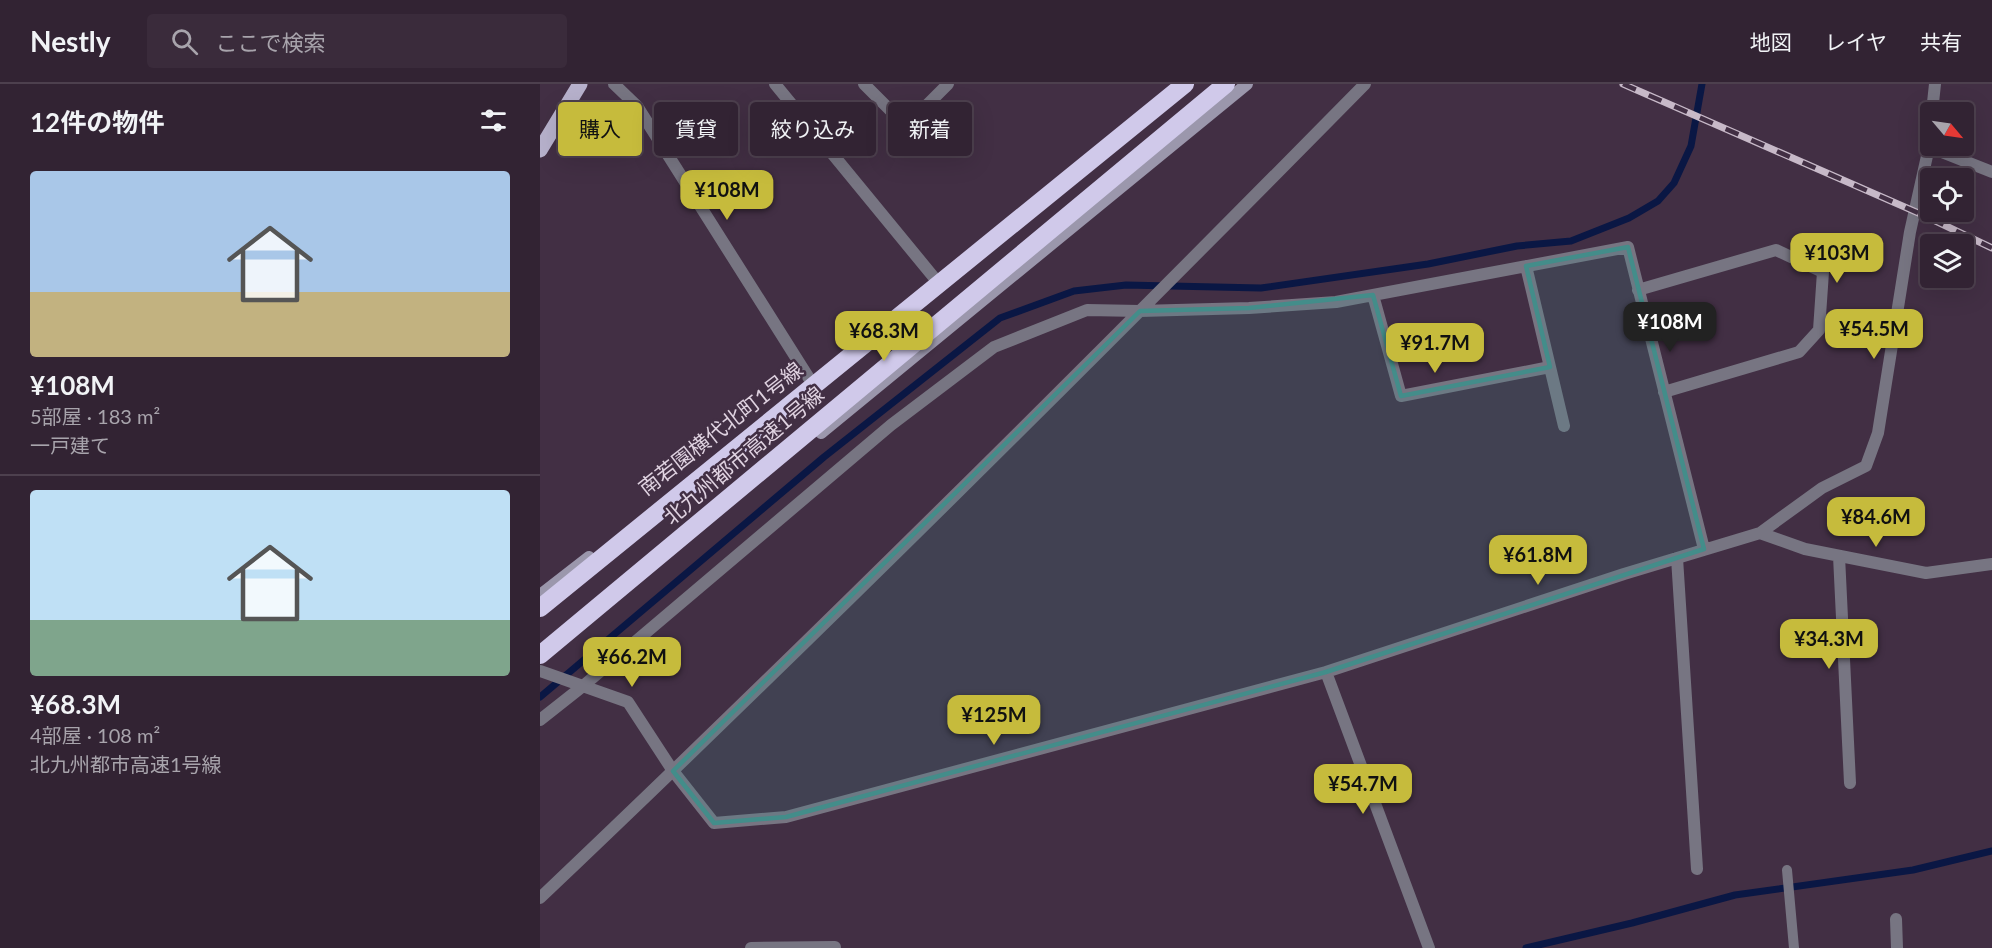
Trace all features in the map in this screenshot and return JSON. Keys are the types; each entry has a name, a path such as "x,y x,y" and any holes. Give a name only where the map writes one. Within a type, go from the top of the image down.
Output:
{"highway":[{"name":"北九州都市高速1号線","path":"540,608 1185,84"},
{"name":"北九州都市高速1号線","path":"540,655 1226,84"}],"main road":[{"path":"540,150 580,84"}],"street":[{"path":"614,84 637,106 812,383"},
{"path":"775,84 936,280"},
{"path":"864,84 906,126 948,84"},
{"name":"南若園横代北町1号線","path":"540,595 812,383 1174,84"},
{"path":"540,663 1247,84"},
{"path":"540,898 673,771 1140,311 1365,84"},
{"path":"1933,102 1935,84"},
{"path":"540,671 628,702 673,771 714,823 786,818 1326,672 1704,549 1760,533 1822,488 1866,466 1878,433 1910,232 1927,156"},
{"path":"1952,156 1992,172"},
{"path":"540,720 583,687 891,425 994,347 1087,310 1249,308 1336,302 1628,247 1704,549"},
{"path":"1638,290 1776,250 1823,272 1819,330 1799,352 1664,392"},
{"path":"1526,266 1564,426"},
{"path":"1373,295 1401,396 1550,367"},
{"path":"1760,533 1805,549 1926,573 1992,564"},
{"path":"1839,556 1850,783"},
{"path":"1677,558 1697,869"},
{"path":"1326,672 1429,948"},
{"path":"1896,919 1897,948"},
{"path":"751,948 835,947"}],"lane":[{"path":"1787,870 1794,948"}],"highlighted area":[{"path":"1628,247 1704,549 1326,672 786,817 714,823 673,771 1140,311 1249,308 1373,295 1401,396 1550,367 1526,266"}],"waterway":[{"path":"540,697 824,457 1000,318 1074,291 1126,285 1261,288 1428,264 1517,246 1571,241 1629,218 1658,201 1674,183 1691,146 1702,84"},
{"path":"1526,948 1632,923 1735,895 1913,870 1992,851"}],"railway":[{"path":"1623,84 1923,215 1992,248"}]}
